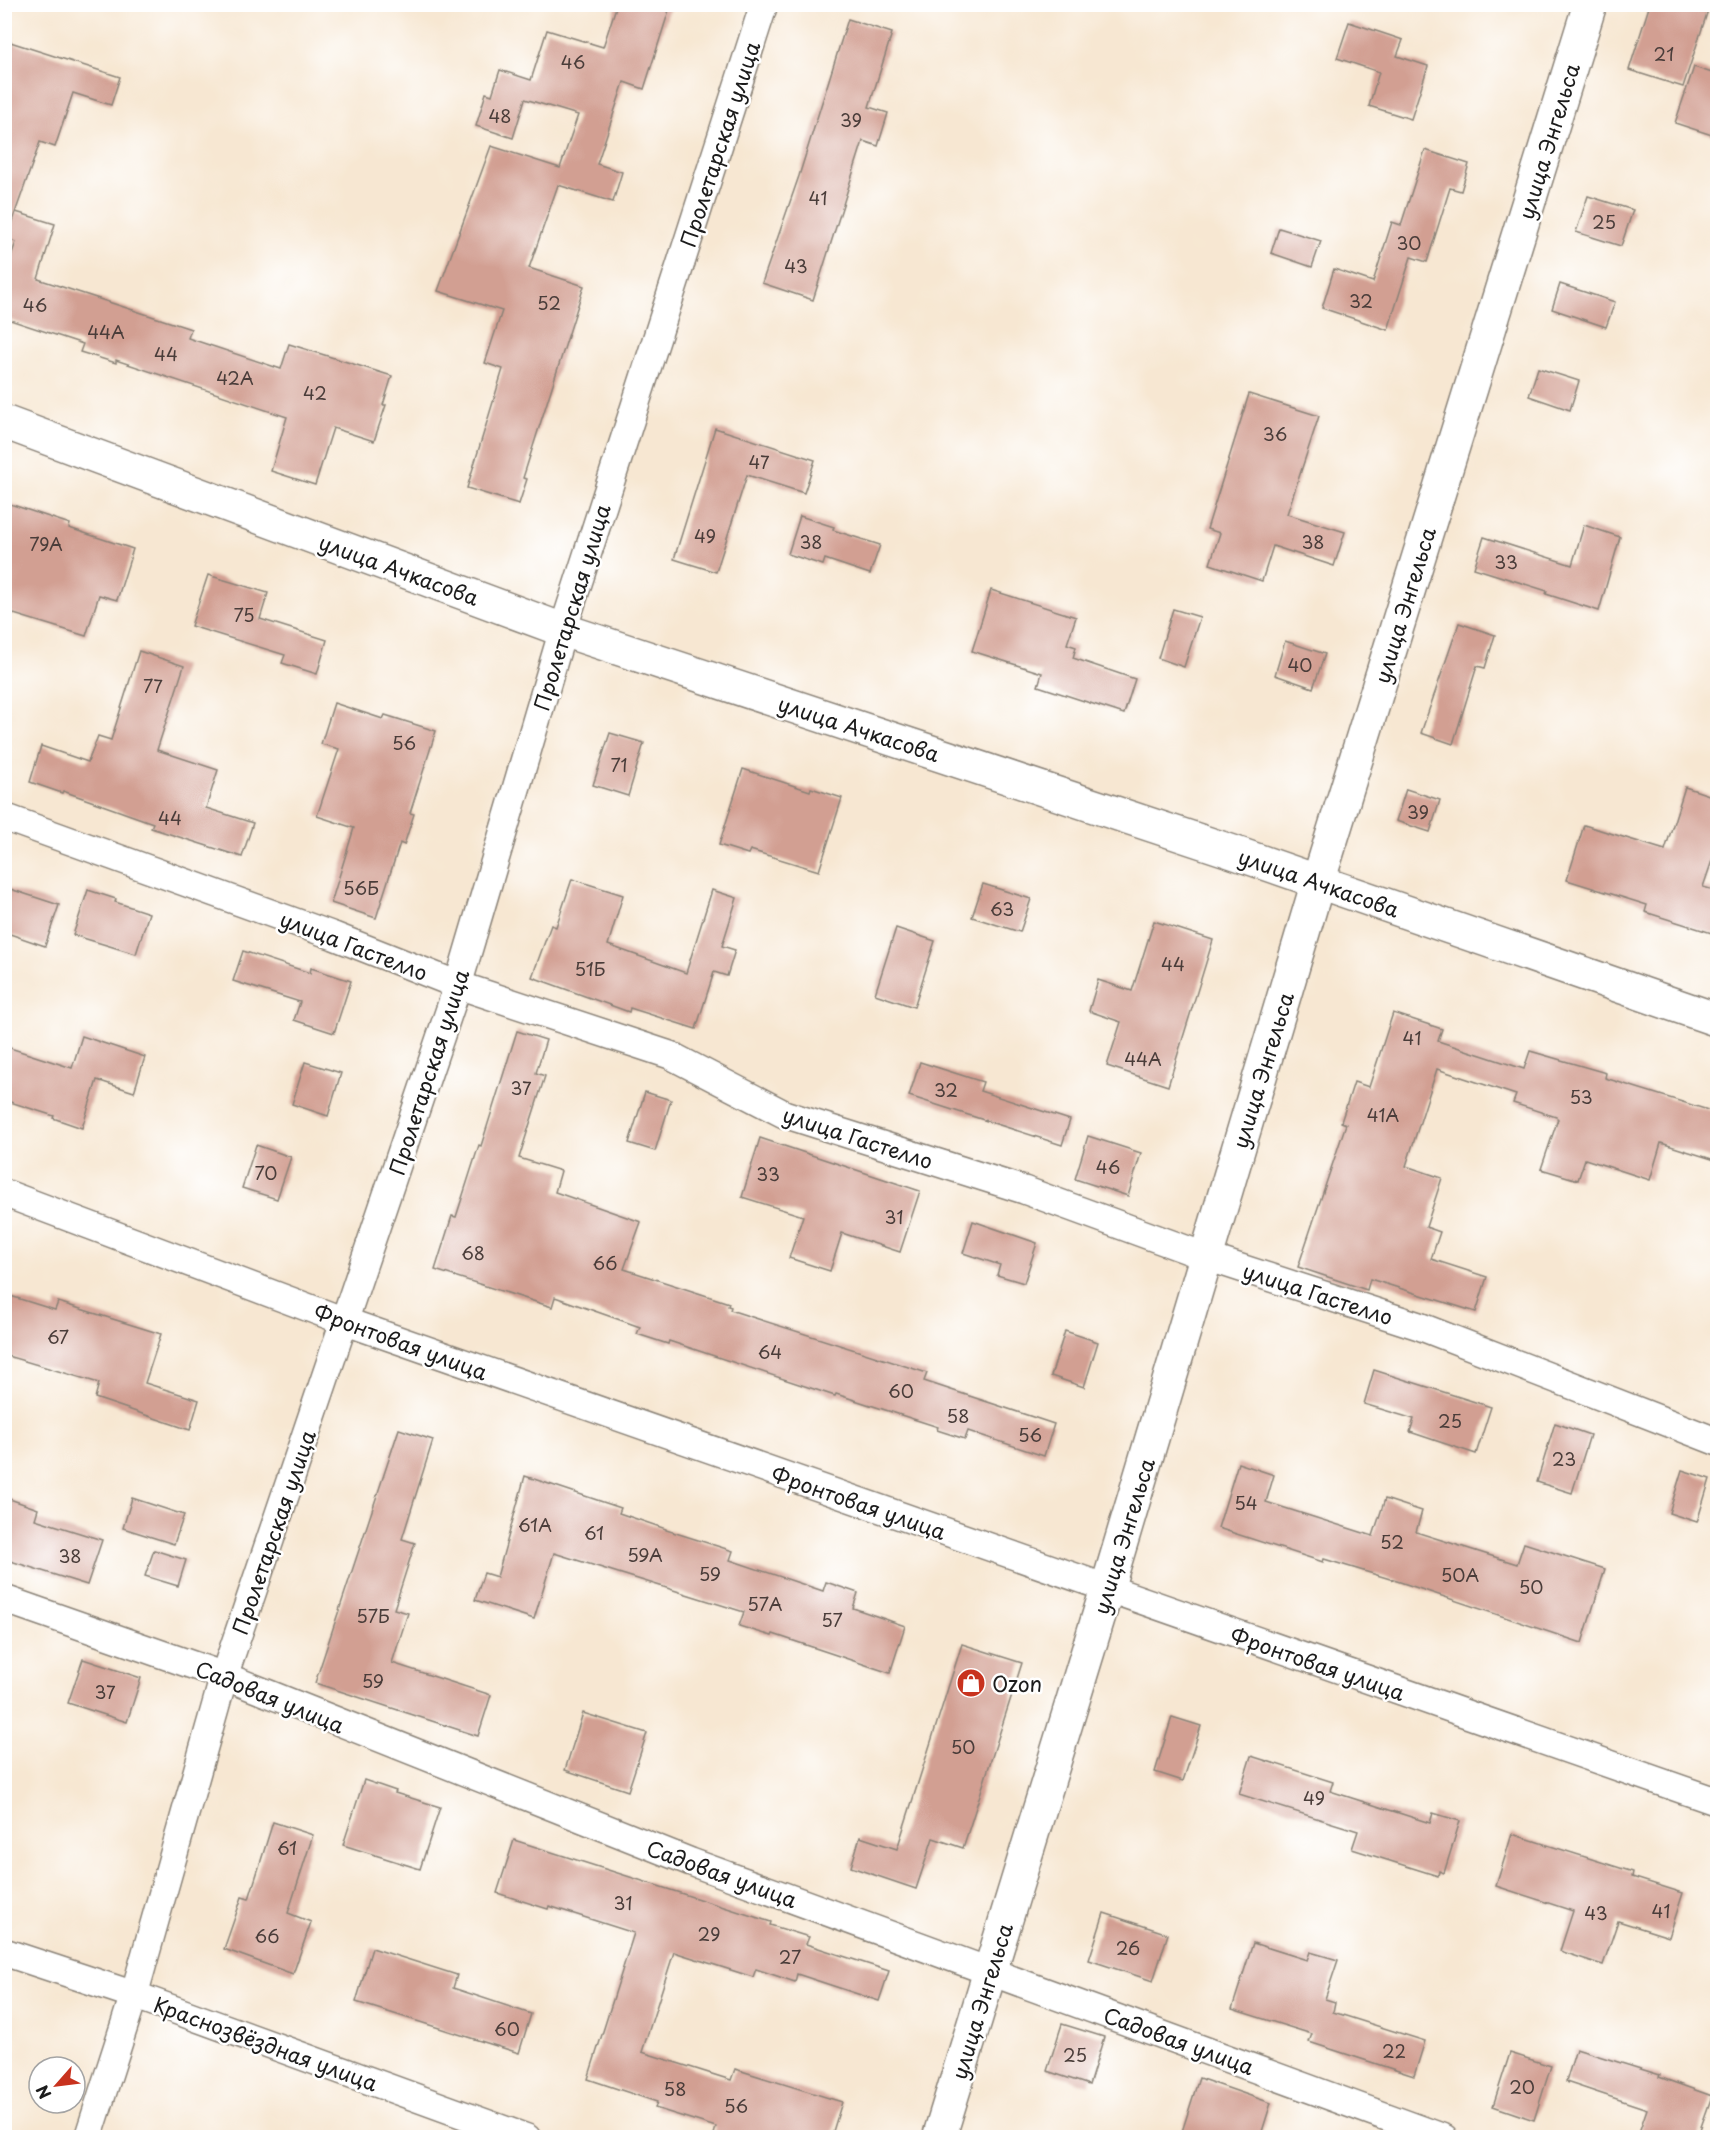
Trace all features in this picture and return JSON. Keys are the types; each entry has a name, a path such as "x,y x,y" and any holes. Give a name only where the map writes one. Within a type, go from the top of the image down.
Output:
{"main road":[{"name":"улица Энгельса","path":"939,2138 1107,1589 1318,882 1590,4"},
{"name":"улица Ачкасова","path":"4,423 563,630 1230,851 1718,1020"}],"street":[{"name":"Пролетарская улица","path":"88,2138 134,1995 224,1676 458,985 563,630 764,4"},
{"name":"улица Гастелло","path":"4,817 334,936 458,985 670,1055 784,1114 1024,1190 1207,1257 1419,1326 1718,1442"},
{"name":"Фронтовая улица","path":"4,1193 344,1322 1718,1802"},
{"name":"Садовая улица","path":"4,1599 224,1676 691,1862 1444,2138"},
{"name":"Краснозвёздная улица","path":"4,1952 134,1995 526,2138"}],"building":[{"path":"617,4 671,4 644,89 624,82 597,164 622,172 613,202 558,185 529,268 584,286 523,478 527,479 519,504 467,488 503,369 485,363 502,311 438,291 491,146 560,168 578,115 525,99 513,138 476,126 486,93 492,95 500,70 531,80 547,30 603,47"},
{"path":"1650,4 1710,4 1683,87 1629,70"},
{"path":"848,19 892,33 869,107 888,113 878,146 863,141 813,300 762,283 799,176"},
{"path":"1349,22 1403,40 1397,56 1428,66 1411,119 1369,106 1379,72 1337,58"},
{"path":"4,40 120,77 111,105 73,93 55,147 40,142 9,230 4,229"},
{"path":"1694,67 1718,75 1718,137 1675,123"},
{"path":"1425,150 1469,164 1461,191 1450,188 1427,262 1411,257 1388,330 1322,308 1334,269 1373,282 1392,222 1401,225"},
{"path":"1588,196 1633,210 1621,246 1576,232"},
{"path":"16,212 55,224 38,279 191,329 188,338 281,369 289,344 392,376 383,405 386,405 374,441 333,428 315,485 271,471 287,417 116,360 116,363 80,352 83,344 4,318 4,276 16,242 7,239"},
{"path":"1279,228 1321,241 1312,267 1271,253"},
{"path":"1560,284 1615,302 1606,327 1552,309"},
{"path":"1538,368 1579,381 1570,410 1529,396"},
{"path":"1249,394 1319,416 1287,514 1345,532 1334,566 1273,546 1262,581 1210,564 1220,533 1207,529"},
{"path":"715,428 815,460 804,493 747,475 716,572 674,559"},
{"path":"4,502 70,524 69,528 133,549 117,600 99,595 86,636 4,611"},
{"path":"800,516 834,527 833,530 880,545 870,574 825,559 823,565 788,554"},
{"path":"1584,525 1620,537 1599,611 1546,594 1547,591 1474,568 1484,537 1572,565"},
{"path":"208,575 268,593 260,619 327,640 317,674 282,663 285,655 191,626"},
{"path":"991,590 1076,617 1067,644 1076,647 1073,658 1135,679 1124,714 1038,686 1042,673 972,651"},
{"path":"1173,609 1200,617 1184,667 1158,658"},
{"path":"1459,623 1495,635 1485,668 1477,666 1453,744 1421,733"},
{"path":"1285,641 1325,654 1313,688 1275,675"},
{"path":"139,651 184,666 157,750 218,770 206,808 253,823 242,857 151,828 153,823 63,791 62,793 30,782 41,746 88,762 98,736 111,740"},
{"path":"334,703 383,719 385,715 436,731 410,813 414,814 404,845 400,843 376,918 331,903 354,828 317,816 339,749 321,744"},
{"path":"610,733 644,743 628,796 593,785"},
{"path":"743,769 810,791 811,788 842,798 819,871 750,850 748,854 719,845"},
{"path":"1685,787 1718,798 1718,843 1703,887 1718,891 1718,935 1645,912 1647,905 1567,880 1584,825 1665,850"},
{"path":"1406,789 1440,800 1430,832 1396,821"},
{"path":"572,879 623,895 608,945 686,973 712,890 737,898 722,946 735,950 727,976 714,972 696,1029 630,1008 629,1012 532,977 551,925 556,927"},
{"path":"983,884 1031,899 1020,932 972,917"},
{"path":"4,887 59,905 45,946 4,932"},
{"path":"88,890 149,913 136,954 73,935"},
{"path":"1154,921 1213,940 1168,1086 1107,1066 1121,1022 1089,1011 1098,980 1132,991"},
{"path":"896,928 935,941 914,1007 875,994"},
{"path":"243,951 310,973 311,968 351,981 334,1033 294,1020 300,1002 233,981"},
{"path":"1393,1013 1442,1029 1438,1041 1524,1069 1530,1051 1606,1073 1605,1078 1718,1113 1718,1161 1661,1143 1650,1180 1585,1159 1578,1180 1541,1169 1558,1119 1556,1117 1513,1103 1516,1095 1437,1069 1406,1166 1442,1178 1426,1227 1440,1232 1431,1259 1487,1277 1476,1312 1370,1279 1367,1290 1298,1267 1346,1124 1341,1122 1354,1082 1369,1087"},
{"path":"517,1031 546,1040 536,1073 545,1076 519,1158 561,1171 555,1192 641,1222 624,1269 729,1303 730,1310 927,1373 924,1381 1054,1424 1044,1456 968,1431 965,1439 937,1430 938,1427 836,1394 835,1396 669,1341 668,1344 637,1334 640,1327 555,1297 552,1307 435,1270 452,1216 456,1217 479,1145 481,1146"},
{"path":"82,1036 145,1057 134,1092 97,1080 82,1128 53,1118 54,1116 4,1100 4,1046 72,1068"},
{"path":"305,1062 341,1073 328,1116 292,1104"},
{"path":"920,1062 983,1082 980,1091 1070,1120 1062,1145 909,1096"},
{"path":"645,1092 671,1100 655,1151 629,1143"},
{"path":"1088,1136 1141,1153 1128,1196 1075,1179"},
{"path":"760,1138 920,1191 900,1252 842,1233 830,1271 789,1258 803,1216 742,1197"},
{"path":"256,1145 291,1157 277,1199 242,1188"},
{"path":"973,1221 1037,1243 1024,1283 997,1275 1000,1265 963,1253"},
{"path":"4,1294 55,1310 58,1302 161,1334 145,1383 199,1400 190,1430 95,1398 99,1383 4,1355"},
{"path":"1065,1331 1098,1342 1084,1387 1051,1376"},
{"path":"1374,1370 1491,1407 1476,1454 1410,1432 1414,1419 1364,1404"},
{"path":"1555,1423 1590,1435 1572,1493 1537,1482"},
{"path":"399,1429 433,1440 402,1539 415,1543 394,1609 408,1613 392,1663 491,1695 478,1736 315,1683"},
{"path":"1238,1463 1274,1475 1266,1502 1373,1536 1385,1499 1422,1511 1416,1532 1517,1564 1524,1543 1605,1569 1582,1643 1400,1582 1324,1559 1323,1562 1218,1528"},
{"path":"1682,1470 1710,1479 1697,1522 1669,1513"},
{"path":"525,1476 621,1508 619,1513 666,1530 733,1551 730,1560 823,1591 826,1582 858,1593 853,1608 905,1626 890,1673 773,1634 772,1636 739,1626 744,1612 554,1553 534,1619 475,1600 484,1573 497,1577"},
{"path":"4,1497 38,1509 35,1519 102,1540 87,1585 4,1559"},
{"path":"132,1498 184,1515 174,1544 123,1528"},
{"path":"154,1550 186,1560 178,1586 145,1576"},
{"path":"962,1644 1022,1663 963,1848 933,1838 916,1889 851,1867 860,1837 897,1849"},
{"path":"83,1659 141,1678 127,1722 68,1703"},
{"path":"583,1713 647,1733 628,1791 565,1770"},
{"path":"1172,1717 1201,1726 1183,1781 1155,1772"},
{"path":"1251,1756 1333,1782 1330,1791 1430,1823 1433,1813 1460,1821 1444,1873 1439,1871 1438,1876 1352,1849 1358,1831 1239,1794"},
{"path":"364,1780 396,1791 395,1793 440,1807 420,1869 343,1845"},
{"path":"273,1822 313,1835 288,1913 311,1922 293,1974 224,1949 242,1897 249,1899"},
{"path":"1512,1834 1633,1872 1632,1877 1683,1893 1669,1937 1618,1921 1603,1965 1560,1951 1573,1911 1496,1886"},
{"path":"514,1840 771,1922 770,1925 809,1937 806,1944 889,1971 879,2001 797,1974 795,1982 756,1969 753,1977 674,1952 642,2052 731,2080 735,2069 842,2102 831,2138 713,2138 716,2127 655,2108 657,2102 588,2079 634,1933 549,1906 548,1909 497,1893"},
{"path":"1104,1913 1168,1934 1153,1981 1089,1960"},
{"path":"1253,1943 1307,1960 1310,1952 1338,1960 1325,1999 1335,2002 1333,2012 1425,2041 1414,2076 1309,2042 1312,2034 1232,2009"},
{"path":"372,1948 457,1975 453,1988 531,2014 519,2053 356,2002"},
{"path":"1062,2024 1104,2037 1089,2085 1047,2071"},
{"path":"1576,2049 1660,2075 1659,2077 1712,2096 1697,2138 1637,2138 1647,2109 1566,2082"},
{"path":"1510,2053 1551,2066 1534,2120 1493,2106"},
{"path":"1199,2078 1271,2103 1260,2138 1180,2138"}],"place":[{"name":"Ozon","path":"971,1683"}]}
